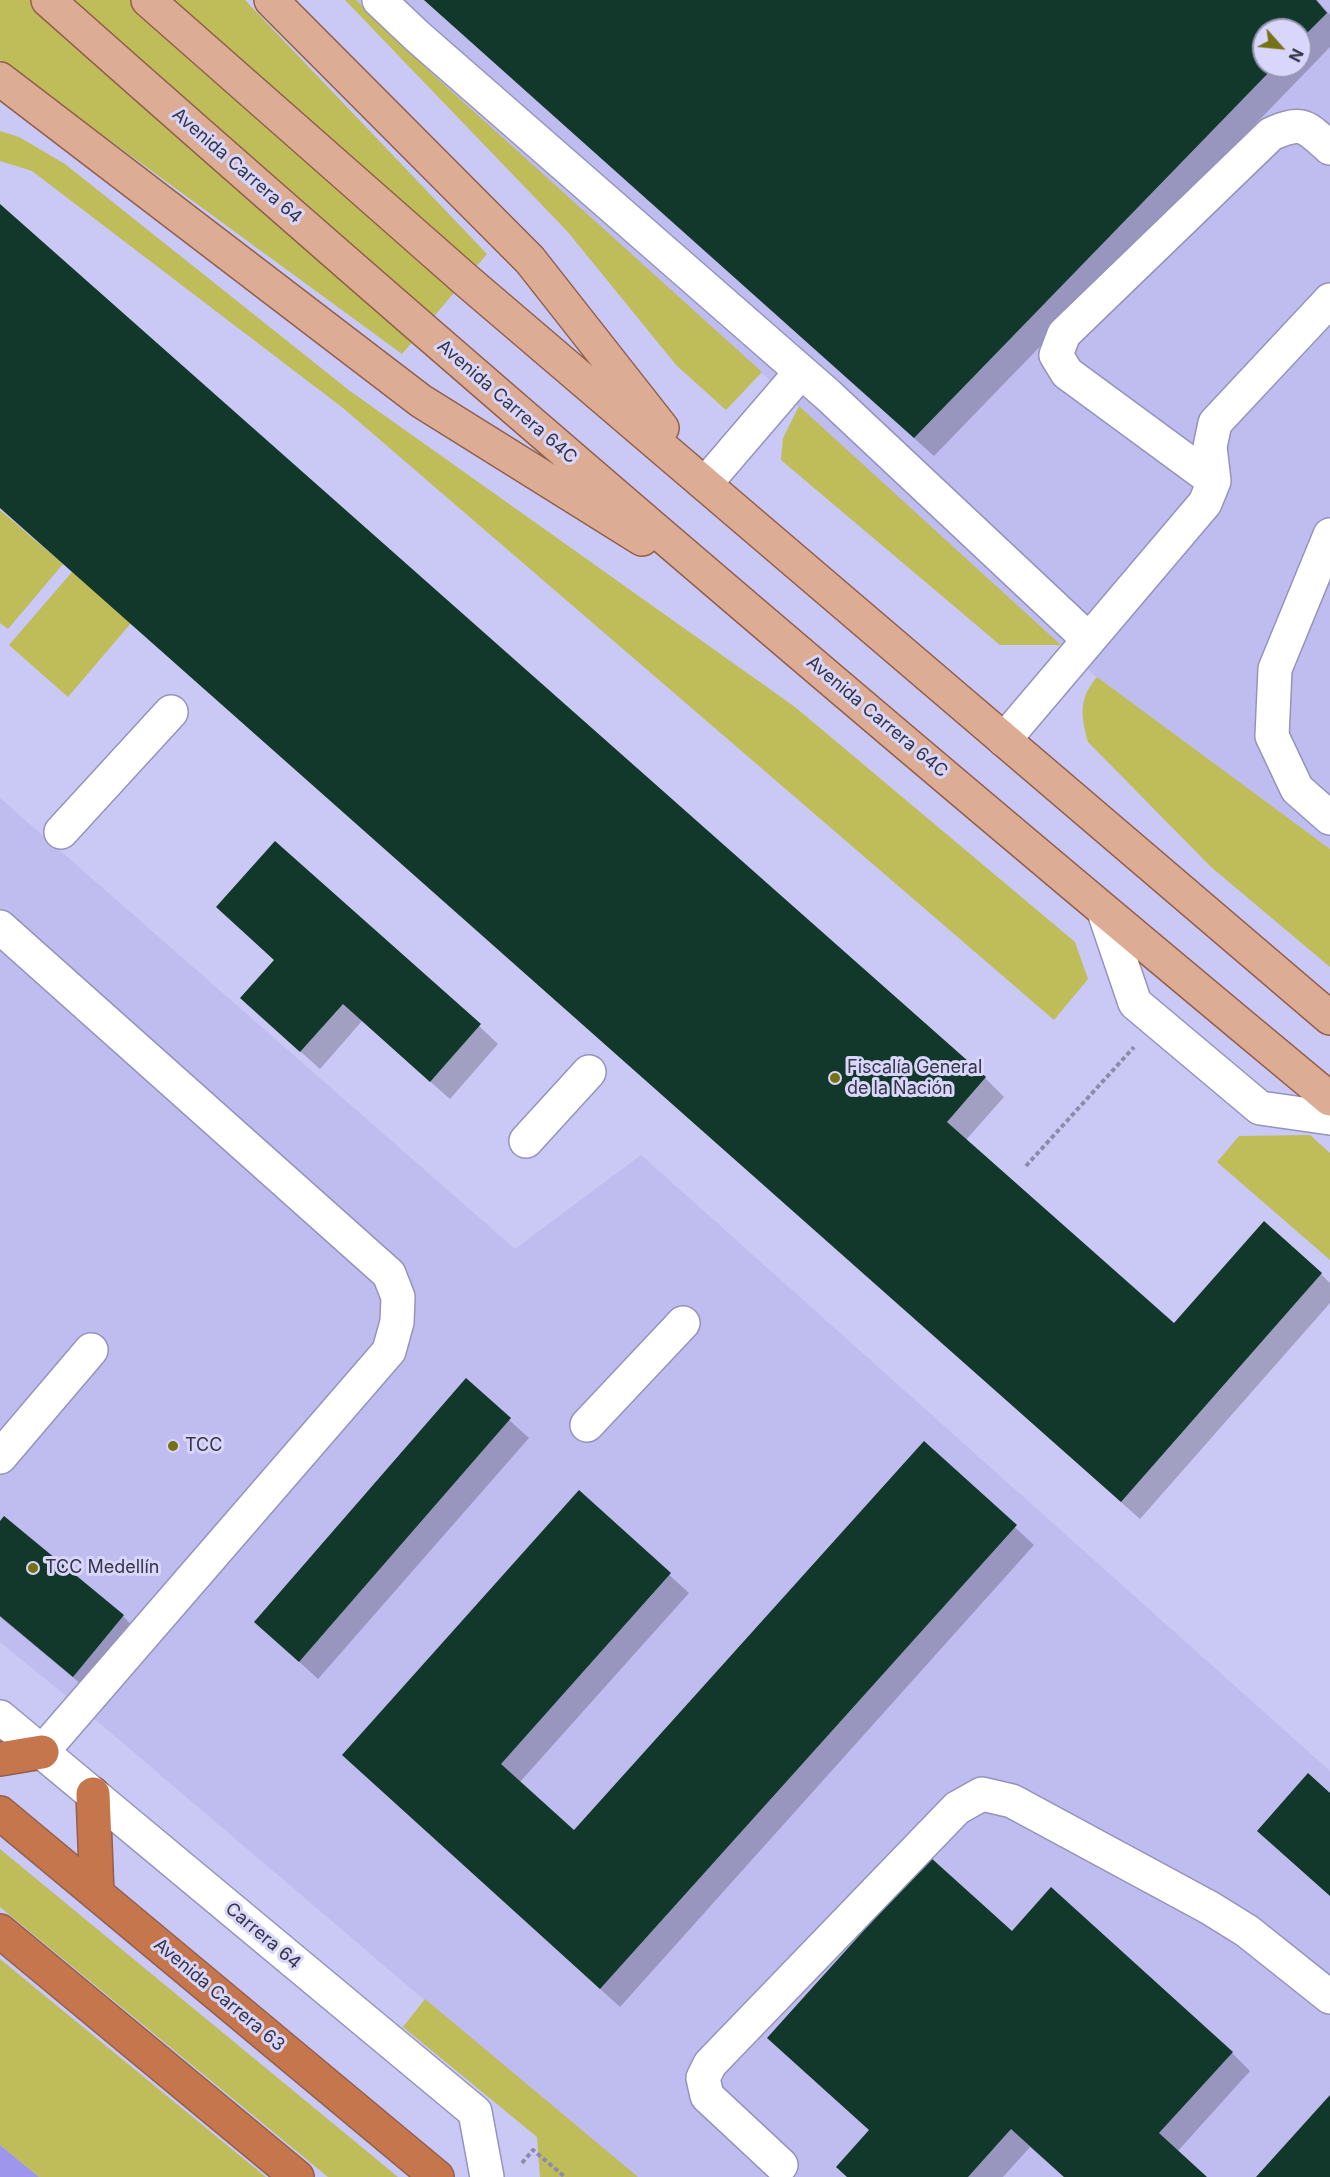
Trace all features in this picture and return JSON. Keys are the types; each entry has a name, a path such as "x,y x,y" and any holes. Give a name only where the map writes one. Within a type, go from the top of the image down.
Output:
{"highway":[{"path":"0,1759 42,1752"},
{"path":"93,1794 97,1894"},
{"name":"Avenida Carrera 63","path":"0,1813 437,2177"},
{"path":"0,1931 297,2177"}],"main road":[{"name":"Avenida Carrera 64","path":"48,0 426,332"},
{"path":"148,0 467,281 1330,1018"},
{"path":"271,0 530,260 705,484"},
{"path":"0,79 422,401 738,598"},
{"path":"0,98 57,122"},
{"name":"Avenida Carrera 64C","path":"426,332 1104,912 1330,1099"}],"street":[{"path":"379,0 417,36 801,372 952,510 1088,639"},
{"path":"1214,481 1066,373 1056,355 1064,334 1270,134 1292,125 1307,128 1330,148"},
{"path":"1004,740 1205,503 1214,481 1210,447 1215,423 1330,300"},
{"path":"705,484 801,372"},
{"path":"1330,535 1275,669 1272,736 1297,789 1330,818"},
{"path":"62,832 171,712"},
{"path":"1104,912 1135,1004 1260,1108 1330,1118"},
{"path":"0,927 389,1274 398,1297 397,1322 389,1352 42,1752"},
{"path":"526,1141 589,1072"},
{"path":"587,1425 683,1323"},
{"path":"0,1457 91,1350"},
{"name":"Carrera 64","path":"0,1717 475,2112 487,2177"},
{"path":"781,2165 707,2096 703,2078 710,2064 957,1808 982,1794 1012,1801 1210,1908 1247,1931 1330,1997"}],"path":[{"path":"1026,1166 1135,1046"},
{"path":"520,2164 533,2150 565,2177"}],"shaded area":[{"path":"0,0 245,0 487,254 402,354 0,60"},
{"path":"345,0 356,0 438,79 762,372 726,410 677,366 567,231"},
{"path":"356,0 1330,0 1330,849 1103,683 438,79"},
{"path":"0,131 19,137 65,164 350,391 795,707 1075,942 1088,979 1054,1020 343,408 32,171 0,161"},
{"path":"799,406 1061,645 1000,645 781,460 783,438"},
{"path":"0,510 63,564 8,629 0,623"},
{"path":"78,565 137,616 68,697 9,645"},
{"path":"1097,677 1330,849 1330,967 1211,867 1088,742 1083,716 1084,700"},
{"path":"0,798 515,1249 641,1155 1330,1771 1330,2177 632,2177 103,1726 0,1642"},
{"path":"1310,1135 1330,1153 1330,1260 1217,1162 1239,1136"},
{"path":"0,1849 398,2177 328,2177 0,1907"},
{"path":"0,1959 266,2177 39,2177 0,2145"},
{"path":"425,1999 638,2177 540,2177 537,2137 403,2027"},
{"path":"0,2145 39,2177 0,2177"}],"building":[{"path":"424,0 1316,0 1327,13 1312,28 1312,18 1252,18 1252,78 1263,78 914,438"},
{"path":"0,204 986,1077 947,1122 1174,1323 1264,1221 1322,1273 1121,1502 0,508"},
{"path":"275,841 481,1024 430,1082 343,1004 300,1052 240,998 274,960 216,907"},
{"path":"466,1378 511,1418 299,1662 254,1622"},
{"path":"924,1441 1017,1525 600,1989 342,1755 579,1490 671,1573 501,1764 574,1830"},
{"name":"TCC Medellín","path":"4,1516 124,1615 73,1677 0,1616 0,1521"},
{"path":"1308,1773 1330,1793 1330,1896 1257,1831"},
{"path":"930,1857 1012,1931 1051,1887 1233,2052 1159,2133 1207,2177 1064,2177 1011,2129 968,2177 847,2177 836,2167 869,2130 767,2038"},
{"path":"1330,2095 1330,2177 1256,2177"}],"place":[{"name":"Fiscalía General de la Nación","path":"835,1078"},
{"name":"TCC","path":"173,1446"},
{"name":"TCC Medellín","path":"33,1568"}]}
